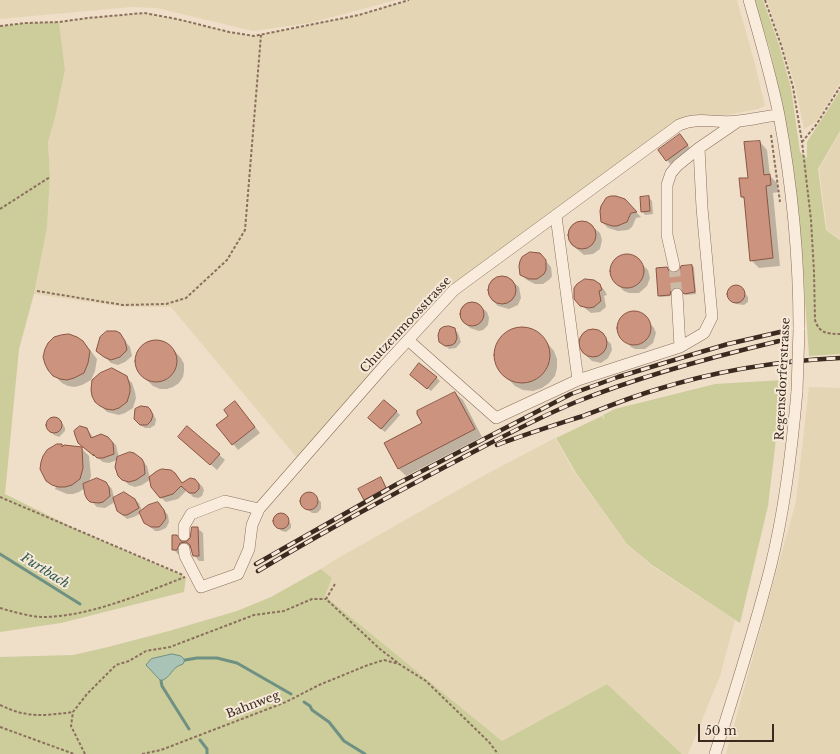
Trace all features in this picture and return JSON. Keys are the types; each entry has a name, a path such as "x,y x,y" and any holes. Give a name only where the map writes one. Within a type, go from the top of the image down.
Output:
{"street":[{"name":"Regensdorferstrasse","path":"715,754 754,629 771,564 784,503 793,442 797,391 799,329 798,267 791,193 779,115 764,50 749,0"},
{"name":"Chutzenmoosstrasse","path":"184,549 185,556 201,587 238,574 249,549 252,524 260,509 408,340 454,290 679,125 688,121 699,120 737,122 779,115"},
{"path":"674,266 667,235 667,185 671,173 698,148 737,122"},
{"path":"408,340 496,418 578,380 680,347 704,333 712,317 698,148"},
{"path":"556,216 578,380"},
{"path":"677,294 680,347"},
{"path":"184,535 184,526 191,514 225,501 260,509"}],"path":[{"path":"0,26 144,14 177,19 243,35 261,35 359,15 409,0"},
{"path":"765,0 792,87 802,142 811,220 815,320 817,326 822,332 840,334"},
{"path":"37,291 123,305 166,304 186,298 227,260 245,230 261,35"},
{"path":"802,142 816,125 840,87"},
{"path":"771,134 781,207"},
{"path":"0,209 50,177"},
{"path":"0,498 186,577 115,604 66,616 40,617 0,608"},
{"path":"326,599 335,584"},
{"path":"85,754 71,726 72,712 87,694 116,665 129,661 146,652 170,647 254,615 284,611 312,599 326,599 380,649 399,664 426,681 489,742 498,754"},
{"name":"Bahnweg","path":"142,754 161,750 286,702 319,685 368,665 384,660 399,664"},
{"path":"0,705 33,716 72,712"},
{"path":"0,727 74,754"}],"shaded area":[{"path":"0,0 396,0 310,23 253,31 157,8 132,7 0,19"},
{"path":"409,0 737,0 765,106 758,109 727,115 693,116 678,120 451,289 298,459 171,307 125,307 34,294 47,228 50,177 48,142 55,118 65,70 59,22 144,13 177,19 229,32 254,36 359,15"},
{"path":"754,0 763,0 779,45 791,88 800,152 807,158 807,142 840,91 840,131 818,169 826,230 840,240 840,354 809,356 799,214 787,131 770,50"},
{"path":"767,0 840,0 840,83 816,122 804,129 795,85"},
{"path":"59,22 65,70 55,118 48,142 50,177 47,228 34,294 19,349 5,494 80,531 186,577 184,592 61,623 0,632 0,26 26,23"},
{"path":"840,132 840,239 827,230 819,169"},
{"path":"783,380 768,506 740,623 652,565 627,544 576,473 556,438 602,416 605,421 603,415 615,409 715,384"},
{"path":"809,387 840,388 840,754 726,754 796,501"},
{"path":"555,438 575,473 627,544 652,566 735,620 720,676 688,754 682,754 607,684 502,741 325,596 332,578 321,569 481,477"},
{"path":"321,569 332,578 325,596 502,741 607,684 682,754 0,754 0,657 73,655 169,631 237,611 271,597"},
{"path":"172,654 181,656 185,660 183,664 161,681 146,665 151,659"}],"building":[{"path":"680,134 688,145 666,161 658,150"},
{"path":"760,141 764,175 770,174 771,185 766,186 773,258 750,261 744,197 741,197 739,178 748,178 744,142"},
{"path":"611,196 625,199 637,212 631,213 627,222 617,226 612,226 601,222 601,206 606,198"},
{"path":"649,196 650,211 641,212 640,197"},
{"path":"582,221 588,222 592,225 595,229 595,241 592,245 588,248 582,249 576,248 572,245 569,241 568,235 569,229 572,225 576,222"},
{"path":"530,252 540,253 546,260 546,270 544,274 537,279 529,279 520,275 520,261 522,257"},
{"path":"624,254 630,254 634,255 641,261 644,271 643,278 637,285 630,288 624,288 620,287 613,281 610,274 610,268 611,264 617,257"},
{"path":"692,265 695,292 684,294 680,288 676,287 671,291 670,295 658,296 656,268 667,267 669,271 675,273 679,271 681,266"},
{"path":"502,276 512,280 516,290 512,300 502,304 492,300 488,290 492,280"},
{"path":"585,279 594,280 600,284 602,290 599,291 601,301 594,307 589,308 580,306 574,299 574,288"},
{"path":"736,285 742,288 745,294 742,300 736,303 730,300 727,294 730,288"},
{"path":"472,302 481,305 484,314 481,323 472,326 463,323 460,314 463,305"},
{"path":"634,311 646,316 651,328 646,340 634,345 622,340 617,328 622,316"},
{"path":"449,326 455,328 457,338 455,343 452,345 445,346 439,342 438,335 440,329"},
{"path":"522,327 533,329 542,335 548,344 550,355 548,366 542,375 533,381 522,383 511,381 502,375 496,366 494,355 496,344 502,335 511,329"},
{"path":"593,329 603,333 607,343 603,353 593,357 583,353 579,343 583,333"},
{"path":"107,331 116,331 120,333 125,341 127,350 120,357 111,360 96,351 100,337"},
{"path":"69,334 83,341 90,351 88,363 84,373 67,380 53,376 48,370 43,357 48,343 54,337"},
{"path":"152,340 160,340 168,343 174,349 177,361 174,373 168,379 160,382 152,382 144,379 138,373 135,365 135,357 138,349 144,343"},
{"path":"419,363 437,377 427,389 410,375"},
{"path":"112,368 127,376 130,386 127,402 119,408 113,410 106,409 95,402 91,390 92,380 100,373"},
{"path":"455,392 475,429 398,469 384,443 422,423 417,411"},
{"path":"384,400 397,411 381,429 368,418"},
{"path":"235,401 255,427 232,445 216,425 228,416 224,410"},
{"path":"141,406 148,407 153,415 151,421 147,425 140,425 134,419 135,409"},
{"path":"51,417 57,417 62,422 60,431 57,433 51,433 46,428 46,422"},
{"path":"80,426 87,428 91,438 101,434 108,437 113,443 114,454 103,458 97,458 78,443 74,431"},
{"path":"187,426 220,454 210,465 178,437"},
{"path":"57,444 62,444 62,447 64,445 82,447 83,468 80,479 72,485 65,487 58,487 46,481 40,469 43,456 47,450"},
{"path":"130,452 142,459 145,474 136,480 129,482 122,480 118,476 115,467 117,457"},
{"path":"162,469 171,470 182,483 190,478 195,479 199,484 199,489 195,493 189,493 181,486 173,494 160,498 151,487 149,477"},
{"path":"381,477 386,488 364,500 358,489"},
{"path":"97,478 106,482 109,487 110,496 103,502 99,503 90,502 87,499 83,484"},
{"path":"124,492 135,499 139,508 127,515 123,515 117,511 113,498"},
{"path":"309,492 315,495 318,501 315,507 309,510 303,507 300,501 303,495"},
{"path":"158,502 164,510 166,518 159,527 151,527 144,523 139,512 148,505"},
{"path":"281,513 287,515 289,521 287,527 281,529 275,527 273,521 275,515"},
{"path":"192,527 198,527 199,556 193,556 190,545 186,542 180,543 177,550 172,550 172,535 177,535 181,541 187,541 190,538"}],"waterway":[{"name":"Furtbach","path":"0,554 80,604"},
{"path":"185,660 197,658 217,658 237,663 291,694"},
{"name":"Furtbach","path":"161,681 162,686 189,729"},
{"path":"304,702 310,706 312,710 329,722 344,741 365,754"},
{"path":"200,740 207,749 207,754"}],"tunnel":[{"path":"674,266 677,294"}],"railway":[{"path":"256,564 397,484 571,394 618,377 694,354 728,344 780,332"},
{"path":"258,571 410,485 561,408 651,375 702,360 779,341"},
{"path":"497,445 583,416 619,402 700,377 770,364 840,358"}]}
